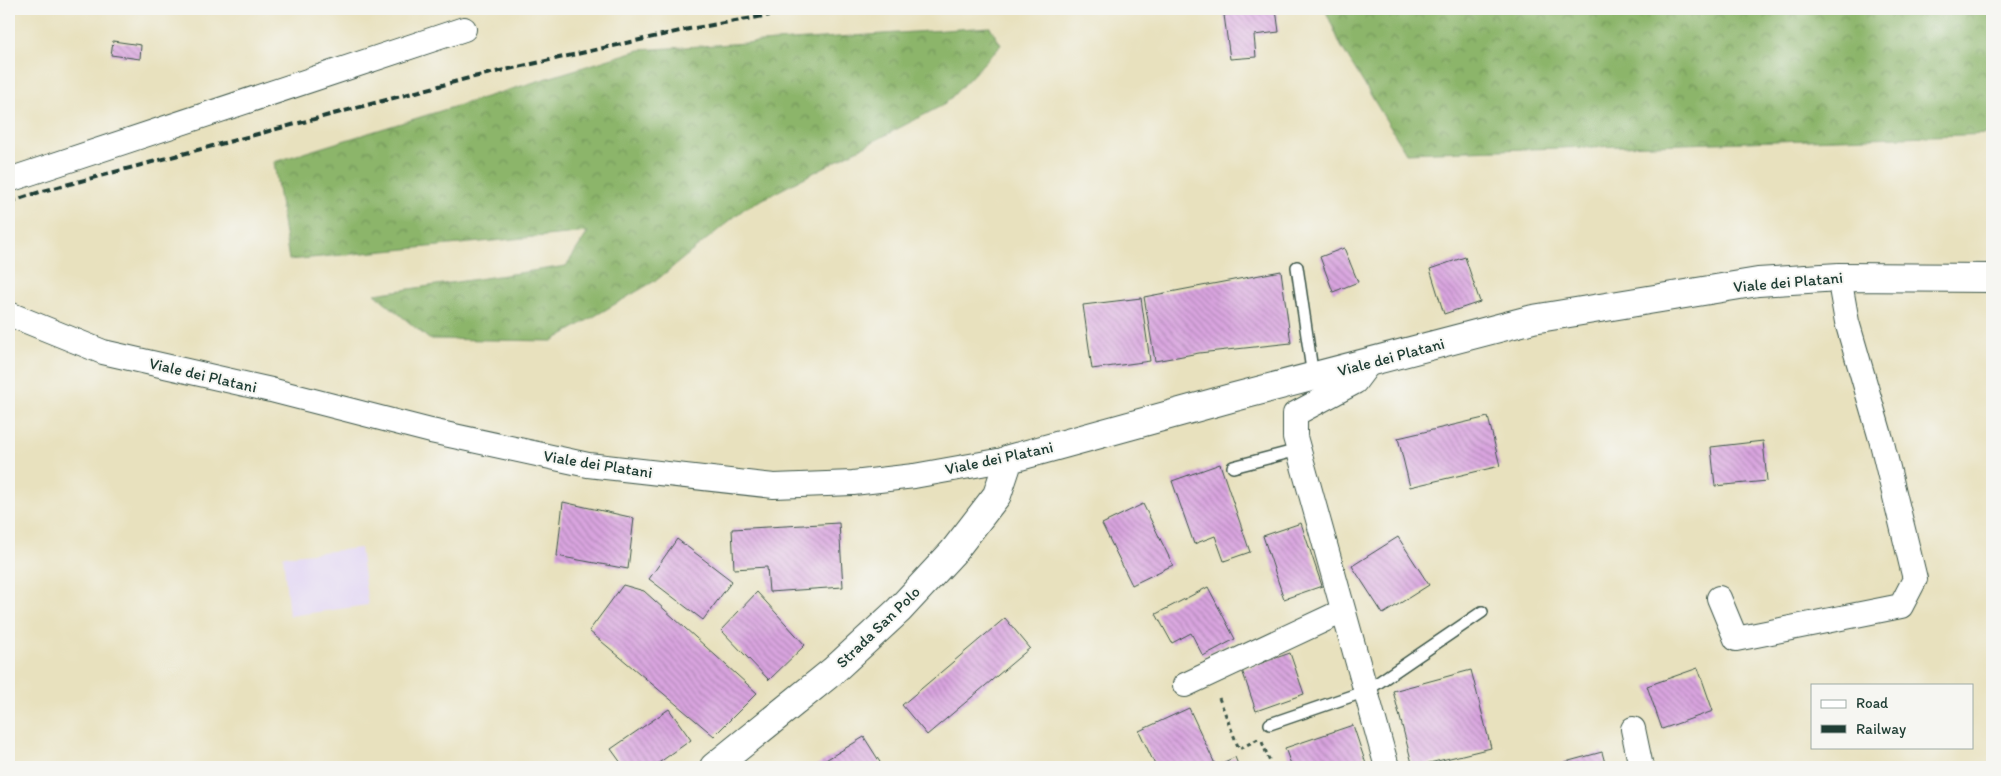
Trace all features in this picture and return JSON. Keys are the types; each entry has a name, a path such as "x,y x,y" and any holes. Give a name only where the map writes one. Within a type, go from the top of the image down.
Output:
{"street":[{"path":"9,180 464,29"},
{"path":"1719,598 1736,639 1901,606 1915,579 1881,439 1847,322 1839,277"},
{"name":"Viale dei Platani","path":"9,314 103,352 271,390 431,431 588,465 774,486 853,483 914,476 1010,459 1533,319 1758,282 1839,277 1992,278"},
{"path":"1370,362 1355,382 1295,414 1295,437 1386,767"},
{"name":"Strada San Polo","path":"714,767 833,671 912,595 953,552 997,495 1010,459"},
{"path":"1185,685 1343,611"},
{"path":"1632,729 1641,767"}],"lane":[{"path":"1297,267 1314,377"},
{"path":"1233,467 1298,450"},
{"path":"1270,724 1366,691 1482,612"}],"path":[{"path":"1209,674 1239,749 1260,738 1272,767"}],"shaded area":[{"path":"360,548 368,605 289,616 283,556"}],"green space":[{"path":"1325,9 1992,9 1992,134 1406,153 1341,46"},
{"path":"990,27 1001,45 945,104 744,209 658,279 552,341 429,339 375,294 566,266 588,232 289,260 274,162 639,50"}],"building":[{"path":"1276,9 1279,32 1254,35 1256,57 1230,59 1224,15"},
{"path":"113,41 141,45 140,59 111,55"},
{"path":"1344,248 1358,282 1333,292 1320,257"},
{"path":"1465,257 1480,302 1444,314 1430,269"},
{"path":"1281,271 1291,343 1199,353 1155,361 1144,297"},
{"path":"1141,298 1150,361 1092,369 1083,305"},
{"path":"1488,417 1500,466 1410,487 1398,438"},
{"path":"1763,441 1767,481 1715,486 1711,447"},
{"path":"1220,464 1250,552 1224,561 1215,536 1194,544 1172,481"},
{"path":"563,502 634,518 628,569 557,556"},
{"path":"1143,504 1173,565 1132,585 1102,524"},
{"path":"839,523 843,587 769,592 767,567 734,569 732,529"},
{"path":"1301,523 1322,586 1284,599 1263,536"},
{"path":"1398,537 1429,585 1383,614 1352,566"},
{"path":"677,539 732,581 703,620 649,579"},
{"path":"623,585 644,591 757,693 714,736 589,631"},
{"path":"1208,587 1235,639 1203,656 1191,633 1172,643 1156,614"},
{"path":"757,592 805,645 769,680 721,630"},
{"path":"1005,618 1030,648 927,735 902,705"},
{"path":"1290,653 1304,694 1256,711 1242,670"},
{"path":"1698,668 1713,711 1662,729 1647,686"},
{"path":"1471,670 1491,748 1413,767 1393,691"},
{"path":"1189,708 1216,766 1235,757 1239,767 1156,767 1139,731"},
{"path":"669,709 691,740 653,767 624,767 611,749"},
{"path":"1353,725 1367,767 1292,767 1285,748"},
{"path":"864,737 883,767 814,767"},
{"path":"1602,752 1606,767 1547,767"}],"railway":[{"path":"9,202 43,191 469,78 689,29 805,9"}]}
